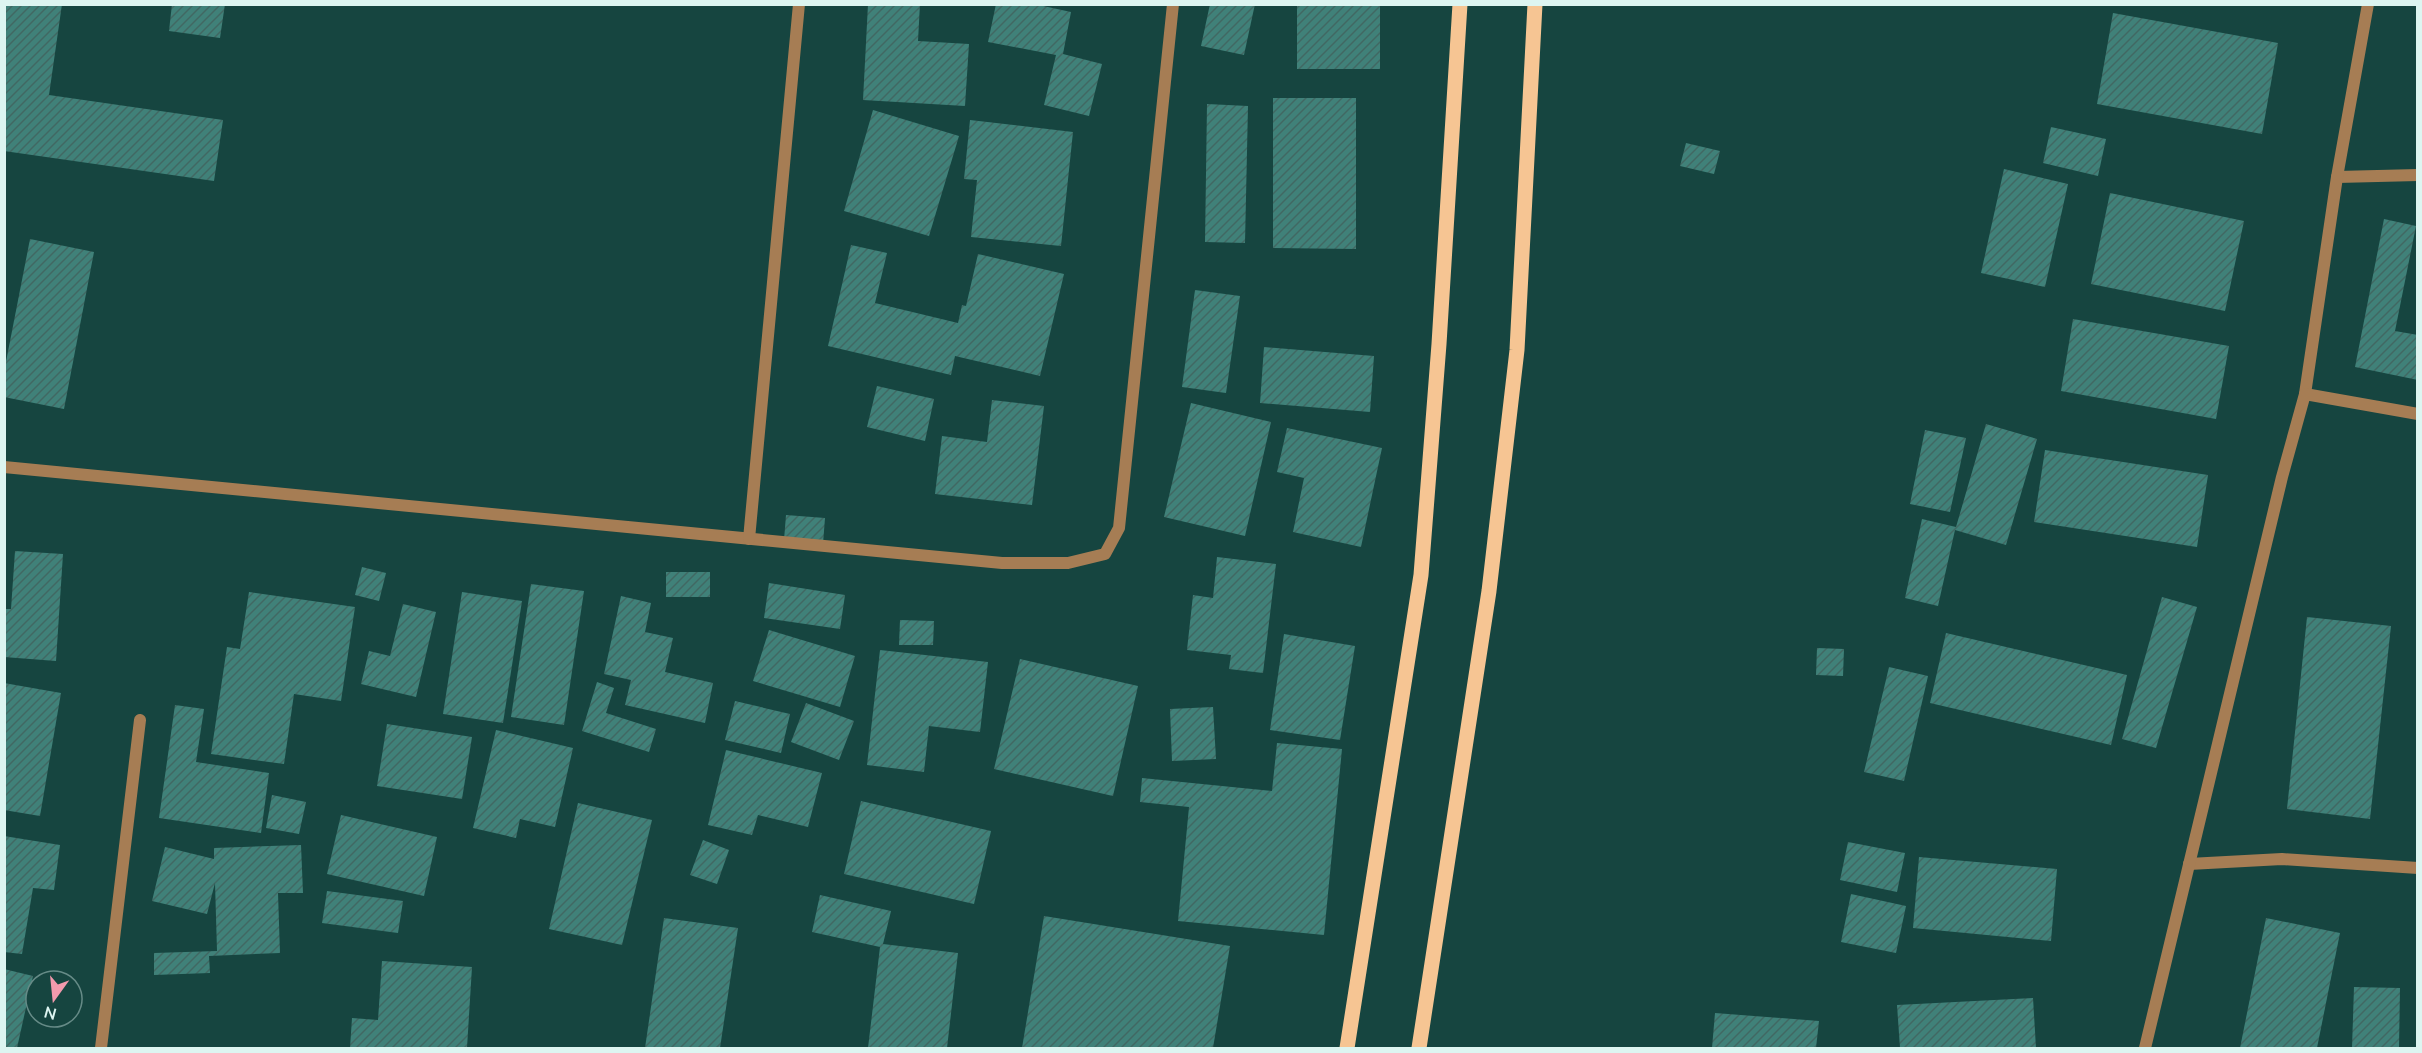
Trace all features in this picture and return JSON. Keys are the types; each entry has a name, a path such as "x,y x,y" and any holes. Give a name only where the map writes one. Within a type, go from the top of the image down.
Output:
{"main road":[{"path":"1347,1048 1421,575 1439,344 1460,4"},
{"path":"1419,1048 1489,591 1517,350 1534,4"}],"street":[{"path":"749,539 800,4"},
{"path":"4,467 1002,563 1068,563 1105,554 1119,528 1173,4"},
{"path":"2145,1048 2282,477 2305,394 2337,177 2368,4"},
{"path":"2337,177 2418,175"},
{"path":"2305,394 2418,414"},
{"path":"101,1048 140,720"},
{"path":"2189,864 2282,859 2418,868"}],"building":[{"path":"4,4 62,4 49,95 223,120 214,181 4,151"},
{"path":"172,4 225,4 220,38 169,31"},
{"path":"868,4 920,4 918,41 969,44 965,106 863,100"},
{"path":"996,4 1034,4 1071,12 1063,54 1102,64 1089,116 1044,105 1056,55 988,42"},
{"path":"1210,4 1255,4 1244,55 1201,46"},
{"path":"1297,4 1380,4 1380,69 1297,69"},
{"path":"2113,13 2278,43 2262,134 2097,104"},
{"path":"1273,98 1356,98 1356,249 1273,248"},
{"path":"1207,104 1248,106 1245,243 1205,242"},
{"path":"873,110 959,136 929,236 844,211"},
{"path":"970,120 1073,132 1061,246 971,237 977,180 964,179"},
{"path":"2051,127 2106,139 2098,176 2043,163"},
{"path":"1686,143 1720,151 1714,174 1680,166"},
{"path":"2004,169 2068,184 2045,287 1981,273"},
{"path":"2110,193 2244,221 2225,311 2091,284"},
{"path":"2384,219 2416,226 2395,331 2418,335 2418,380 2355,367"},
{"path":"30,239 94,252 64,409 4,397 4,372"},
{"path":"851,245 887,253 875,303 958,323 962,305 966,306 978,254 1064,274 1040,376 955,356 951,375 828,346"},
{"path":"1195,290 1240,296 1226,393 1182,387"},
{"path":"2073,319 2229,346 2216,419 2061,391"},
{"path":"1264,347 1374,356 1370,412 1260,403"},
{"path":"877,386 934,399 925,441 867,427"},
{"path":"992,400 1044,406 1032,505 935,494 942,436 987,442"},
{"path":"1191,403 1271,422 1245,536 1164,517"},
{"path":"1986,424 2037,439 2006,545 1955,530 1938,606 1905,598 1922,519 1956,527"},
{"path":"1287,428 1382,448 1361,547 1293,532 1304,478 1277,472"},
{"path":"1925,430 1966,438 1950,512 1910,504"},
{"path":"2045,450 2208,475 2197,547 2034,522"},
{"path":"786,515 825,518 823,544 784,540"},
{"path":"15,551 63,554 56,661 4,657 4,609 11,609"},
{"path":"1217,557 1276,564 1263,673 1229,669 1231,655 1187,650 1193,595 1213,598"},
{"path":"362,567 386,573 379,601 355,595"},
{"path":"666,572 710,572 710,597 666,597"},
{"path":"769,583 845,595 840,629 764,618"},
{"path":"531,584 584,591 564,725 511,717"},
{"path":"249,592 355,607 341,701 294,694 284,764 211,754 227,647 240,649"},
{"path":"462,592 522,601 503,723 443,714"},
{"path":"621,596 651,603 645,632 673,638 665,672 713,683 705,723 625,705 631,680 604,674"},
{"path":"2162,597 2197,607 2156,748 2122,739"},
{"path":"403,604 436,612 416,697 361,684 369,651 390,656"},
{"path":"2307,617 2391,626 2370,819 2287,809"},
{"path":"900,620 934,621 933,645 899,645"},
{"path":"769,630 855,656 840,707 753,681"},
{"path":"1946,633 2127,675 2111,745 1930,703"},
{"path":"1284,634 1355,646 1340,740 1270,730"},
{"path":"1817,648 1844,649 1843,676 1816,675"},
{"path":"880,650 988,662 980,732 929,726 924,772 867,765"},
{"path":"1020,659 1138,686 1113,796 994,769"},
{"path":"1889,667 1928,676 1904,781 1864,772"},
{"path":"597,682 614,688 606,713 656,729 649,752 582,731"},
{"path":"4,683 61,693 40,816 4,810"},
{"path":"735,701 790,714 781,753 725,740"},
{"path":"806,703 854,721 839,760 791,742"},
{"path":"175,705 204,709 196,762 269,773 261,833 159,818"},
{"path":"1213,707 1216,759 1172,761 1170,709"},
{"path":"387,724 472,737 462,799 377,786"},
{"path":"496,730 573,748 555,827 520,819 516,838 473,828"},
{"path":"1277,743 1342,749 1324,935 1178,921 1189,807 1140,802 1142,778 1272,791"},
{"path":"726,750 822,773 808,827 758,815 752,835 708,825"},
{"path":"272,795 306,802 299,834 266,828"},
{"path":"861,801 991,831 974,904 844,874"},
{"path":"578,803 652,820 622,945 549,929"},
{"path":"341,815 437,837 424,896 327,874"},
{"path":"4,836 60,845 54,890 33,888 22,954 4,952"},
{"path":"703,840 729,850 717,884 690,875"},
{"path":"1848,842 1905,853 1897,892 1840,880"},
{"path":"301,845 303,893 278,893 280,953 209,956 210,973 154,975 154,953 217,951 215,883 207,914 152,901 165,847 214,859 214,848"},
{"path":"1919,857 2057,869 2051,941 1913,928"},
{"path":"327,891 403,901 398,933 322,923"},
{"path":"1851,894 1906,906 1896,953 1841,942"},
{"path":"820,895 891,911 883,944 958,953 947,1048 868,1048 880,947 812,932"},
{"path":"1044,916 1230,946 1213,1048 1022,1048"},
{"path":"664,918 738,928 720,1048 645,1048"},
{"path":"2266,918 2340,933 2317,1048 2240,1048"},
{"path":"382,961 472,967 467,1048 350,1048 352,1018 378,1020"},
{"path":"4,969 24,974 24,1016 17,1048 4,1048"},
{"path":"2354,987 2400,988 2399,1048 2352,1048"},
{"path":"2033,998 2036,1048 1900,1048 1897,1005"},
{"path":"1715,1013 1819,1021 1816,1048 1712,1048"}]}
